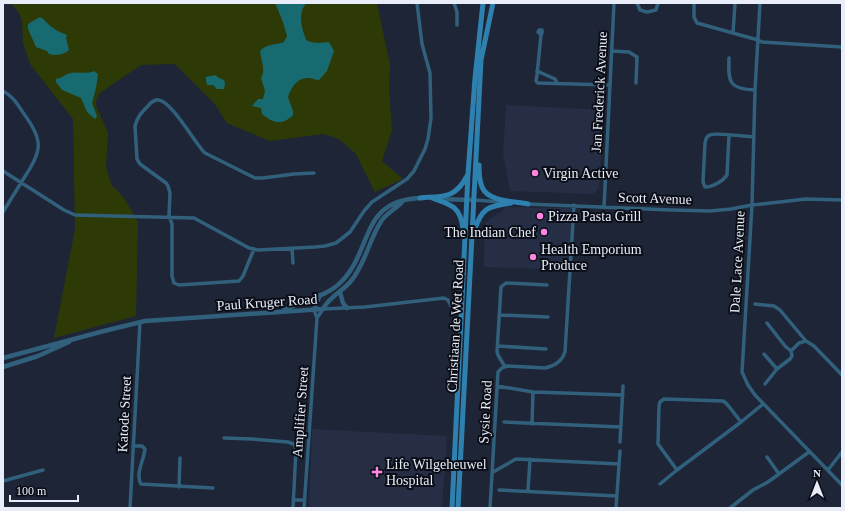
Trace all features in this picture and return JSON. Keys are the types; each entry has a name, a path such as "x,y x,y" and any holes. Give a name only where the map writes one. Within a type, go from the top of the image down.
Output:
{"main road":[{"name":"Christiaan de Wet Road","path":"452,508 468,174 475,78 483,3"},
{"name":"Christiaan de Wet Road","path":"458,508 482,60 493,3"},
{"path":"477,146 480,178 484,190 490,196 497,199 528,204"},
{"path":"420,198 442,196 454,192 461,187 468,174"},
{"path":"432,198 452,206 458,212 463,225 464,241"},
{"path":"472,240 478,220 483,211 491,207 512,203"}],"street":[{"path":"3,171 64,210 76,214 190,217 198,219 254,249 267,250 325,246 341,240 350,232 372,202 407,179 414,171 428,139 431,118 429,68 422,44 417,3"},
{"path":"454,3 457,25"},
{"name":"Jan Frederick Avenue","path":"604,206 614,3"},
{"path":"637,3 640,10 647,12 656,10 658,3"},
{"path":"694,3 694,17 697,23 762,42 842,46"},
{"path":"733,33 735,3"},
{"name":"Dale Lace Avenue","path":"760,3 752,205 742,372 748,385 763,404 842,484"},
{"path":"541,35 536,81 538,83 610,85"},
{"path":"612,51 629,52 637,57 636,83"},
{"path":"729,58 729,77 735,86 739,88 756,90"},
{"path":"537,71 555,79 557,83"},
{"path":"3,92 14,101 32,124 38,138 36,160 3,212"},
{"path":"254,249 243,276 238,280 177,285 173,281 172,224 169,216 170,193 166,183 140,164 136,156 136,121 155,100 163,102 181,119 200,148 205,153 252,176 263,178 314,173"},
{"path":"729,135 727,175 710,186 705,187 703,182 706,140 712,134 729,135 754,137"},
{"name":"Amplifier Street","path":"282,311 320,296 333,289 348,274 356,260 368,230 378,216 390,206 397,202 420,198 467,200"},
{"name":"Scott Avenue","path":"467,200 672,210 710,210 731,209 806,199 842,200"},
{"name":"Amplifier Street","path":"317,318 328,302 352,280 367,254 381,221 388,212 402,202"},
{"name":"Sysie Road","path":"490,508 498,372 505,367 548,367 556,364 565,354 574,205"},
{"path":"292,248 293,263"},
{"path":"505,367 498,356 500,290 502,285 547,285"},
{"path":"340,292 343,303 347,308"},
{"path":"314,310 320,296"},
{"name":"Paul Kruger Road","path":"3,358 140,322 162,319 365,307 444,298 448,300 451,306"},
{"path":"755,304 774,306 780,310 806,341 814,346 842,375"},
{"name":"Amplifier Street","path":"304,508 317,318 314,310"},
{"path":"499,314 548,317"},
{"name":"Katode Street","path":"130,508 140,322"},
{"path":"765,384 777,369 792,356 791,350 785,346 767,324"},
{"name":"Paul Kruger Road","path":"3,367 38,356 82,337"},
{"path":"791,350 799,343 806,341"},
{"path":"498,346 546,349"},
{"path":"764,354 777,369"},
{"path":"497,386 533,392 623,395"},
{"path":"620,442 623,386"},
{"path":"532,424 533,392"},
{"path":"678,470 657,442 659,406 662,400 670,398 724,401 741,422"},
{"path":"660,484 763,404"},
{"path":"504,422 621,427"},
{"path":"224,438 288,442 294,444 296,449 293,508"},
{"path":"133,446 142,446 145,449 140,467 140,484 213,488"},
{"path":"616,508 620,451"},
{"path":"730,508 753,490 768,482 809,452"},
{"path":"828,470 842,452"},
{"path":"767,457 779,474"},
{"path":"179,487 180,458"},
{"path":"492,472 512,460 530,459 619,464"},
{"path":"528,491 530,459"},
{"path":"3,481 43,470"},
{"path":"499,490 617,496"},
{"path":"293,500 305,500"}],"shaded area":[{"path":"11,3 377,3 390,65 389,90 392,130 382,161 403,179 375,192 356,154 340,140 323,134 270,141 227,123 214,103 175,64 141,65 100,93 96,101 96,105 108,133 106,167 111,184 124,198 138,222 136,316 54,338 75,229 73,119 30,64 23,42 22,21 19,13"},
{"path":"275,3 306,3 302,10 301,18 306,40 315,43 329,42 334,51 327,71 319,80 305,78 301,79 295,84 288,97 293,115 281,122 270,120 262,114 261,108 252,106 258,99 263,99 265,91 261,78 263,68 260,51 268,46 284,42 287,36"},
{"path":"40,17 59,32 67,35 66,38 69,50 67,52 54,55 36,47 28,29 28,24"},
{"path":"94,71 98,74 92,103 97,116 95,119 87,112 81,98 62,90 56,82 56,79 69,74 88,73"},
{"path":"215,75 224,80 224,89 217,89 213,85 207,85 206,77"},
{"path":"506,105 604,110 599,188 593,194 510,191 503,154"},
{"path":"507,207 572,208 568,270 484,267 485,223"},
{"name":"Life Wilgeheuwel Hospital","path":"312,429 447,436 442,508 309,508"}],"place":[{"name":"Virgin Active","path":"535,173"},
{"name":"Pizza Pasta Grill","path":"540,216"},
{"name":"The Indian Chef","path":"544,232"},
{"name":"Health Emporium Produce","path":"533,257"},
{"name":"Life Wilgeheuwel Hospital","path":"377,472"}]}
